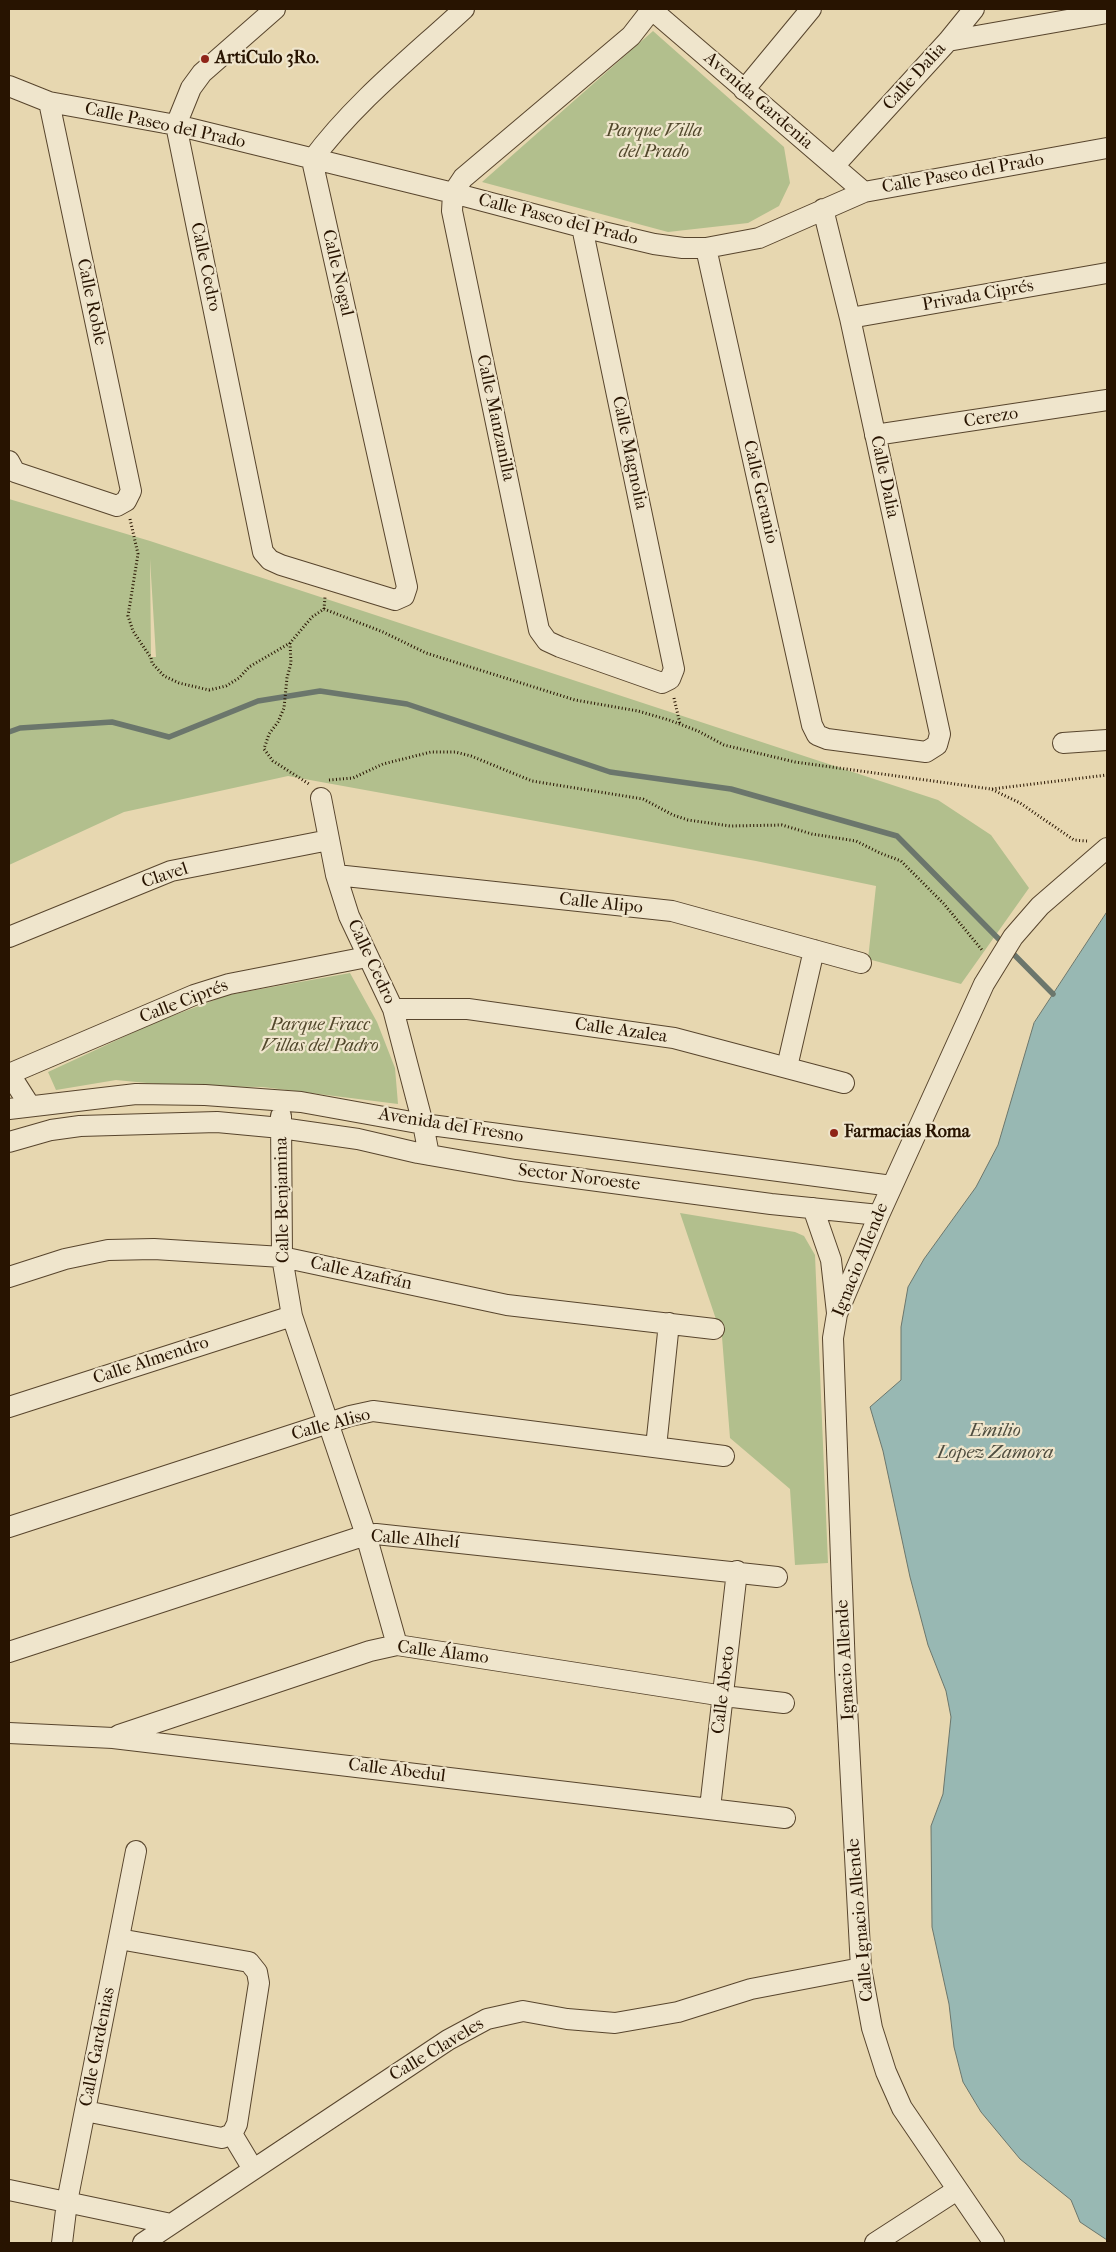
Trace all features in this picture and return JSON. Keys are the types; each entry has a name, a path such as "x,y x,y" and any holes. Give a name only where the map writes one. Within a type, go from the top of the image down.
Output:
{"street":[{"path":"176,126 191,88 202,72 275,9"},
{"path":"312,160 328,138 347,118 464,9"},
{"path":"453,193 463,178 631,36 652,9"},
{"name":"Avenida Gardenia","path":"652,9 864,192"},
{"path":"744,90 811,9"},
{"name":"Calle Dalia","path":"834,166 948,41 974,9"},
{"path":"948,41 1107,13"},
{"name":"Calle Paseo del Prado","path":"9,86 49,102 176,126 453,193 582,227 654,244 683,248 706,248 759,238 864,192 1107,148"},
{"name":"Calle Roble","path":"49,102 131,491 126,501"},
{"name":"Calle Cedro","path":"176,126 263,552 270,560 396,600 404,596"},
{"name":"Calle Nogal","path":"312,160 407,587 404,596"},
{"name":"Calle Manzanilla","path":"453,193 452,211 538,630 547,641 560,648 662,683 670,679"},
{"name":"Calle Dalia","path":"824,209 850,318 940,734 936,745"},
{"name":"Calle Magnolia","path":"582,227 674,669 670,679"},
{"name":"Calle Geranio","path":"706,248 810,716 817,735 827,739 926,752 936,745"},
{"name":"Privada Ciprés","path":"850,318 1107,273"},
{"name":"Cerezo","path":"875,435 1107,400"},
{"path":"12,466 117,506 126,501"},
{"path":"1064,743 1107,740"},
{"name":"Calle Cedro","path":"321,798 336,875 349,916 393,1009 429,1154"},
{"name":"Clavel","path":"9,936 171,871 329,840"},
{"name":"Ignacio Allende","path":"853,1803 845,1670 833,1338 837,1314 879,1215 984,984 1012,937 1099,844"},
{"name":"Calle Alipo","path":"336,875 672,912 861,963"},
{"path":"787,1067 814,950"},
{"name":"Calle Ciprés","path":"9,1073 194,995 229,984 367,957"},
{"name":"Calle Azalea","path":"393,1009 468,1009 674,1038 844,1083"},
{"path":"9,1073 30,1106"},
{"name":"Avenida del Fresno","path":"9,1109 136,1094 281,1099 423,1124 892,1186"},
{"name":"Calle Benjamina","path":"281,1099 282,1258 292,1316 366,1535 397,1644"},
{"path":"9,1142 51,1130 88,1126 217,1122 281,1128"},
{"name":"Sector Noroeste","path":"281,1128 358,1139 515,1170 879,1215"},
{"path":"813,1208 831,1260 837,1314"},
{"name":"Calle Azafrán","path":"9,1277 65,1259 108,1250 154,1249 282,1258 507,1304 714,1329"},
{"name":"Calle Almendro","path":"9,1407 292,1316"},
{"path":"656,1447 669,1323"},
{"name":"Calle Aliso","path":"9,1528 328,1423 373,1411 724,1456"},
{"name":"Calle Alhelí","path":"9,1652 366,1535 376,1534 737,1571 777,1577"},
{"name":"Calle Abeto","path":"710,1808 737,1571"},
{"name":"Calle Álamo","path":"113,1738 370,1651 397,1644 724,1696 784,1703"},
{"name":"Calle Abedul","path":"9,1733 113,1738 785,1818"},
{"name":"Calle Ignacio Allende","path":"853,1803 861,1968 872,2028 886,2072 902,2108 956,2190 994,2243"},
{"name":"Calle Gardenias","path":"62,2243 67,2202 136,1851"},
{"path":"85,2111 222,2138 232,2134 237,2124 259,1983 257,1972 249,1962 119,1939"},
{"name":"Calle Claveles","path":"143,2243 448,2040 487,2019 522,2011 566,2019 615,2023 678,2012 751,1989 861,1968"},
{"path":"232,2134 253,2169"},
{"path":"9,2190 171,2224"},
{"path":"875,2243 956,2190"}],"path":[{"path":"126,501 138,554 128,616 133,631 151,658 152,663 164,676 179,683 209,690 226,686 239,678 249,667 290,643 312,617 324,609 384,632 426,653 575,700 638,711 698,731 724,745 795,762 991,789 1107,775"},
{"path":"290,643 291,663 287,678 284,708 278,722 269,734 264,749 274,761 312,786 321,798"},
{"path":"670,679 680,724"},
{"path":"321,798 320,792 323,785 329,780 353,778 383,764 430,752 456,752 532,781 643,799 688,820 730,826 782,825 812,834 856,841 880,854 901,861 944,904 994,967"},
{"path":"991,789 1020,803 1074,840 1099,844"}],"green space":[{"name":"Parque Villa del Prado","path":"653,31 784,147 790,183 779,206 748,223 668,232 482,182"},
{"path":"9,499 150,541 938,800 991,835 1029,888 961,984 868,959 876,886 756,861 288,776 124,812 9,865","holes":["150,559 156,657 151,657"]},
{"name":"Parque Fracc Villas del Padro","path":"350,973 377,1022 395,1068 398,1104 263,1087 178,1086 116,1080 56,1090 48,1072 156,1022 228,995"},
{"path":"680,1213 795,1232 804,1236 815,1255 828,1563 795,1565 790,1489 730,1438 722,1337"}],"water":[{"name":"Emilio Lopez Zamora","path":"1107,912 1107,2240 1080,2222 1071,2200 1020,2159 981,2112 963,2082 954,2047 949,2004 932,1927 931,1826 943,1794 951,1717 946,1691 928,1645 910,1577 883,1451 870,1407 901,1380 901,1327 908,1287 924,1259 976,1187 998,1145 1034,1023"}],"waterway":[{"path":"9,732 20,728 112,722 169,737 258,701 320,691 407,704 610,772 731,789 897,836 1053,994"}],"place":[{"name":"ArtiCulo 3Ro.","path":"205,59"},
{"name":"Farmacias Roma","path":"834,1133"}]}
